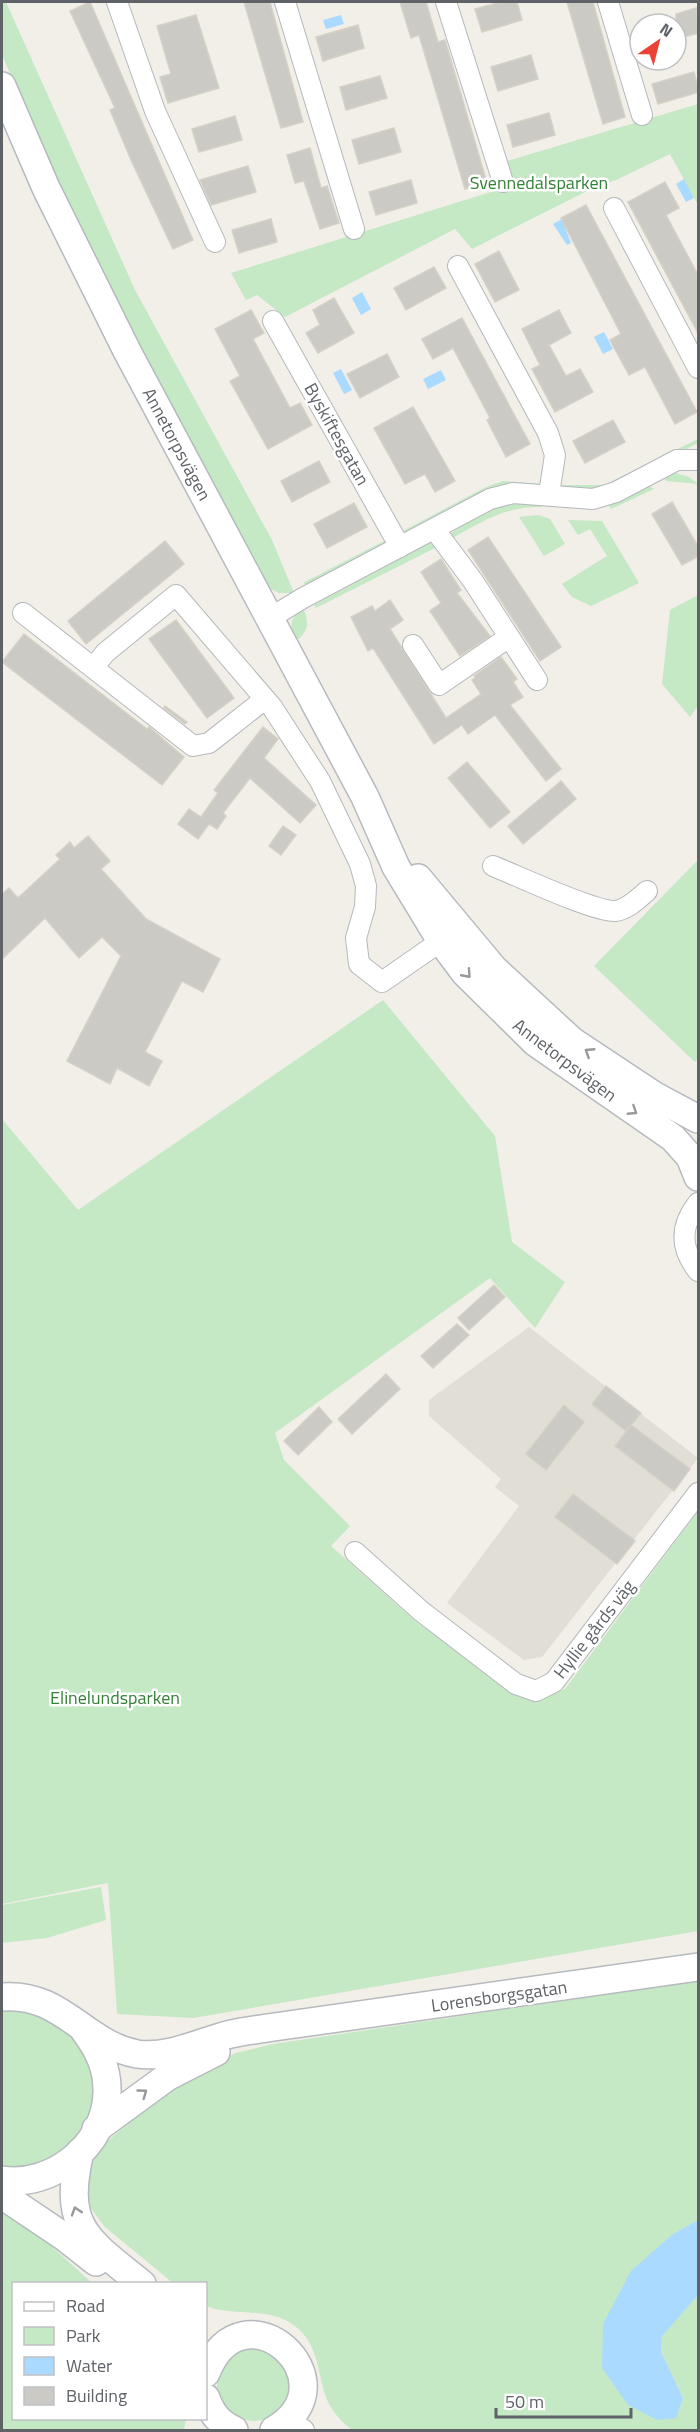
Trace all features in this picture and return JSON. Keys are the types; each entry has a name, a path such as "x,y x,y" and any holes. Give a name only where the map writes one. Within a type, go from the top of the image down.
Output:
{"main road":[{"name":"Annetorpsvägen","path":"2,86 46,188 128,351 364,797 396,867 448,933 494,969 572,1041 655,1096 699,1119"},
{"name":"Annetorpsvägen","path":"448,933 465,973 523,1032 578,1075 673,1138 698,1167"},
{"name":"Lorensborgsgatan","path":"2,1997 30,1997 48,2003 119,2048 138,2054 156,2054 231,2034 699,1967"},
{"name":"Lorensborgsgatan","path":"96,2129 146,2091 194,2061 251,2039 300,2025"},
{"name":"Lorensborgsgatan","path":"2,2180 26,2181 44,2177 68,2164 80,2152 96,2129 107,2095 106,2075 102,2058 81,2026"},
{"path":"80,2152 73,2200 77,2216 100,2250 141,2282"},
{"path":"2,2195 63,2236 122,2282"},
{"path":"207,2370 218,2337 261,2335 287,2348 299,2365 303,2381 300,2404 289,2427"},
{"path":"207,2402 209,2409 225,2428"}],"street":[{"path":"117,2 155,111 215,242"},
{"path":"285,2 354,229"},
{"path":"446,2 503,182"},
{"path":"608,2 642,115"},
{"path":"614,207 699,368"},
{"path":"458,266 548,433 555,455 549,494"},
{"name":"Byskiftesgatan","path":"273,321 400,547"},
{"path":"270,618 490,499 513,493 593,499 616,492 677,460 699,460"},
{"path":"435,530 473,581 537,680"},
{"path":"94,667 105,653 176,595 265,699 320,781 360,864 366,886 365,907 356,938 359,964 382,982 448,933"},
{"path":"23,613 194,746 209,743 265,699"},
{"path":"413,645 439,685 508,637"},
{"path":"493,866 579,901 615,911 633,903 647,891"},
{"path":"699,1203 688,1215 683,1233 687,1257 699,1270"},
{"name":"Hyllie gårds väg","path":"355,1552 428,1616 516,1684 536,1691 554,1682 699,1493"}],"shaded area":[{"path":"529,1327 698,1458 542,1657 524,1660 447,1603 519,1506 495,1487 501,1479 429,1416 429,1400"}],"green space":[{"path":"2,2 6,2 135,290 272,540 294,593 279,593 267,587 134,341 60,188 2,55"},
{"name":"Svennedalsparken","path":"698,104 698,205 670,154 616,180 593,188 472,249 455,229 285,317 257,295 246,300 231,273 510,186 504,162"},
{"path":"698,439 698,443 668,459 610,485 575,490 561,485 604,485"},
{"path":"676,473 689,477 698,484 666,481 664,478"},
{"path":"503,481 542,484 408,536 401,532 486,487"},
{"path":"647,484 654,489 611,509 607,503"},
{"path":"516,502 542,503 542,507 505,512 451,539 448,535 491,508"},
{"path":"538,515 550,519 565,544 544,556 519,517"},
{"path":"568,520 602,521 639,583 591,606 572,597 562,584 607,556 590,529 578,535"},
{"path":"386,540 385,544 307,585 303,583"},
{"path":"433,541 437,547 316,608 314,605"},
{"path":"698,595 698,706 690,717 662,684 670,610"},
{"path":"303,608 307,621 305,632 299,639 295,639 292,622"},
{"path":"698,860 698,1058 695,1062 594,966"},
{"name":"Elinelundsparken","path":"383,1000 495,1136 512,1242 565,1282 535,1328 490,1278 275,1433 284,1460 350,1526 331,1546 414,1620 517,1695 537,1699 565,1689 698,1511 698,1931 193,2018 117,2014 108,1883 2,1904 2,1119 78,1210"},
{"path":"101,1887 106,1920 47,1938 2,1943 2,1905"},
{"path":"698,1981 698,2220 673,2234 603,2324 683,2398 661,2352 662,2336 698,2292 698,2430 352,2430 338,2418 330,2406 314,2352 309,2342 295,2326 274,2316 207,2306 207,2282 172,2282 105,2227 90,2207 87,2180 98,2149 176,2083 236,2053 273,2044"},
{"path":"2,2009 37,2014 64,2029 82,2051 92,2076 92,2103 83,2129 64,2151 30,2168 2,2169"},
{"path":"2,2207 49,2244 91,2282 12,2282 12,2420 186,2420 184,2430 2,2430"},
{"path":"253,2349 273,2355 283,2365 289,2385 283,2405 273,2415 253,2421 233,2415 223,2405 217,2385 223,2365 233,2355"}],"water":[{"path":"341,15 344,24 326,29 323,20"},
{"path":"684,179 694,198 686,202 676,184"},
{"path":"562,219 571,243 567,245 553,224"},
{"path":"362,292 371,309 361,315 352,298"},
{"path":"604,332 613,349 603,354 594,337"},
{"path":"341,369 352,390 344,394 333,373"},
{"path":"441,370 446,380 428,389 423,379"},
{"path":"698,2220 698,2295 662,2336 661,2352 683,2398 676,2418 657,2420 628,2405 602,2368 603,2324 631,2271 673,2234"}],"building":[{"path":"90,2 193,240 173,249 131,160 110,110 115,108 70,11"},
{"path":"244,2 270,2 303,122 281,128"},
{"path":"400,2 426,2 438,42 445,40 487,183 465,189 419,35 411,38"},
{"path":"501,2 517,2 522,20 482,32 475,9"},
{"path":"567,2 593,2 625,117 603,124"},
{"path":"696,8 699,33 688,36 688,12 683,12"},
{"path":"196,15 219,88 168,103 160,77 171,74 157,26"},
{"path":"358,25 364,48 323,61 316,37"},
{"path":"531,55 538,79 498,91 491,67"},
{"path":"694,72 699,92 658,104 652,84"},
{"path":"380,76 387,98 346,110 340,87"},
{"path":"549,113 555,135 513,147 507,125"},
{"path":"235,116 242,140 199,152 192,129"},
{"path":"394,128 401,152 359,164 352,140"},
{"path":"310,148 321,188 327,186 339,223 320,229 304,181 295,183 287,155"},
{"path":"248,166 256,192 211,205 200,180"},
{"path":"411,180 417,203 376,215 369,192"},
{"path":"665,182 679,208 666,215 699,277 699,335 628,202"},
{"path":"586,205 697,412 675,424 645,367 629,375 610,340 621,334 561,218"},
{"path":"271,219 277,242 239,253 232,230"},
{"path":"499,251 519,290 495,302 475,264"},
{"path":"434,267 446,288 406,310 394,288"},
{"path":"334,298 354,333 318,353 306,333 320,325 313,310"},
{"path":"251,310 264,333 253,339 290,408 300,403 312,425 268,449 230,381 240,376 215,329"},
{"path":"559,310 571,333 549,345 566,376 580,369 593,392 555,412 532,369 540,365 522,329"},
{"path":"462,318 530,444 506,457 487,420 490,418 453,348 433,359 422,339"},
{"path":"387,354 399,377 360,398 347,374"},
{"path":"413,407 455,481 435,492 425,474 405,484 374,428"},
{"path":"613,420 625,442 585,463 573,441"},
{"path":"319,461 330,482 292,502 281,481"},
{"path":"672,502 699,548 699,556 682,565 652,514"},
{"path":"354,503 367,527 327,548 314,524"},
{"path":"488,537 561,647 540,661 468,550"},
{"path":"165,541 184,564 86,644 68,621"},
{"path":"441,559 461,590 457,593 490,636 460,656 430,611 441,603 421,572"},
{"path":"390,600 403,620 390,629 446,718 481,694 472,680 474,676 501,657 517,679 513,682 523,697 510,705 561,769 546,781 495,715 468,734 462,725 434,744 373,648 368,651 351,617 372,606 375,611"},
{"path":"176,620 234,698 207,718 149,639"},
{"path":"24,634 147,729 149,727 184,757 162,785 2,662"},
{"path":"165,706 187,722 185,724 164,708"},
{"path":"263,727 278,739 264,758 316,805 300,823 250,778 223,813 226,816 217,829 209,824 198,839 178,824 189,809 201,817 218,793 214,790"},
{"path":"467,762 510,812 490,828 448,778"},
{"path":"561,781 576,799 523,844 508,826"},
{"path":"283,826 296,835 281,855 269,846"},
{"path":"88,836 110,861 101,869 146,919 220,959 203,992 182,981 145,1052 162,1061 149,1086 117,1068 110,1084 67,1061 121,956 102,937 79,958 45,918 2,959 2,894 9,888 18,898 60,859 56,855 70,842 74,848"},
{"path":"494,1285 505,1297 469,1330 458,1318"},
{"path":"457,1324 469,1335 433,1368 421,1356"},
{"path":"386,1374 400,1389 352,1434 338,1419"},
{"path":"606,1386 641,1413 626,1431 592,1404"},
{"path":"564,1405 584,1422 546,1470 526,1454"},
{"path":"319,1407 332,1422 298,1455 284,1441"},
{"path":"631,1425 690,1469 674,1491 615,1446"},
{"path":"573,1494 635,1541 617,1564 555,1517"}]}
